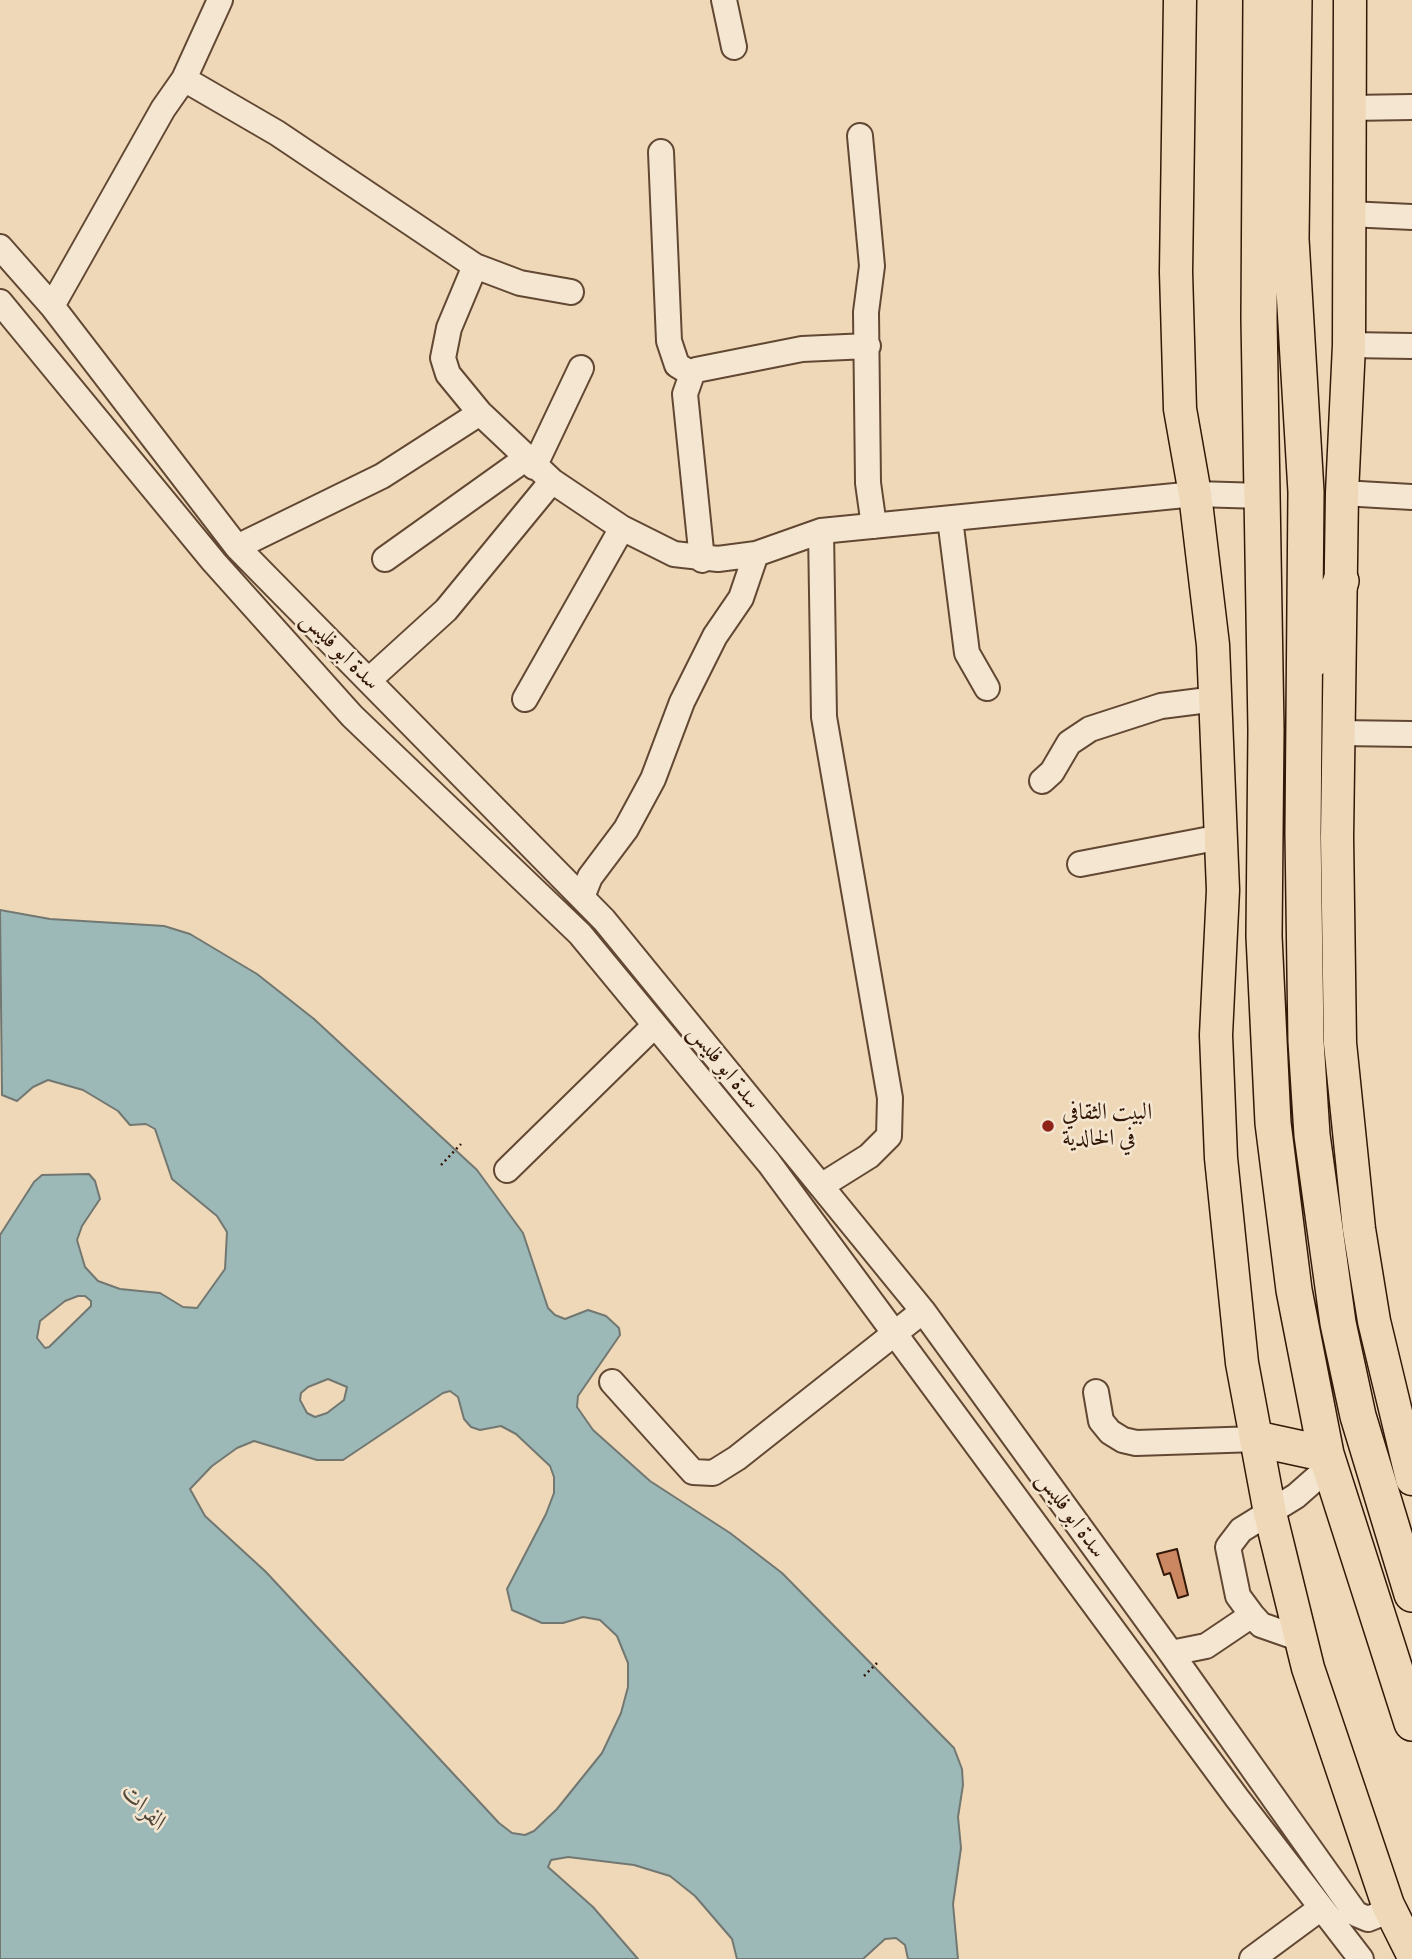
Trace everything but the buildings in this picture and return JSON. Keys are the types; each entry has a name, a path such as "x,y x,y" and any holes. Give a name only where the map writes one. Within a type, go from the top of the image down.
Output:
{"highway":[{"path":"1261,0 1259,318 1266,730 1263,833 1268,1039 1282,1207 1294,1290 1328,1460 1412,1723"},
{"path":"1294,0 1291,239 1306,492 1303,686 1306,1041 1315,1162 1338,1323 1358,1416 1412,1594"},
{"path":"1303,686 1341,581"},
{"path":"1268,1039 1306,1041"},
{"path":"1257,1439 1328,1460"}],"main road":[{"path":"1180,0 1177,59 1177,313 1180,409 1195,494 1213,645 1223,890 1216,1035 1221,1158 1242,1363 1270,1513 1308,1668 1388,1905 1412,1952"},
{"path":"1350,0 1349,345 1342,493 1337,940 1347,1136 1374,1321 1412,1479"}],"street":[{"path":"52,306 163,109 184,79 219,0"},
{"path":"724,0 734,47"},
{"path":"184,79 277,133 475,266 520,284 571,292"},
{"path":"1350,108 1412,107"},
{"path":"860,136 872,266 866,312 868,483 874,526"},
{"path":"661,152 669,341 677,365 692,374"},
{"path":"1349,214 1412,217"},
{"name":"سدة ابو فليس","path":"0,247 52,306 237,547 582,897 923,1311 1356,1914 1368,1919 1378,1915 1388,1905"},
{"path":"475,266 449,328 443,358 448,374 480,413 537,469 622,528 674,554 702,560 756,554 821,531 1195,494 1263,496"},
{"name":"سدة ابو فليس","path":"0,302 214,562 352,716 559,912 769,1163 1237,1798 1361,1959"},
{"path":"1349,345 1412,346"},
{"path":"702,560 685,394 692,374 696,370 803,349 868,346"},
{"path":"369,680 446,611 537,469 581,368"},
{"path":"237,547 382,476 480,413"},
{"path":"385,558 537,469"},
{"path":"1342,493 1412,497"},
{"path":"950,519 967,653 987,688"},
{"path":"524,699 622,528"},
{"path":"821,531 824,717 890,1098 889,1136 869,1156 821,1186"},
{"path":"582,897 590,877 626,829 653,779 682,702 715,636 741,598 756,554"},
{"path":"1042,782 1052,772 1069,743 1090,729 1120,717 1161,706 1216,699"},
{"path":"1339,733 1412,734"},
{"path":"1080,864 1221,837"},
{"path":"507,1170 655,1025"},
{"path":"612,1382 693,1472 713,1473 737,1458 923,1311"},
{"path":"1096,1392 1101,1420 1110,1432 1123,1440 1136,1443 1257,1439"},
{"path":"1301,1639 1261,1625 1252,1615 1238,1596 1228,1547 1241,1530 1296,1496 1328,1460"},
{"path":"1171,1653 1206,1646 1252,1615"},
{"path":"1252,1959 1321,1908"}],"path":[{"path":"441,1165 461,1144"},
{"path":"864,1676 877,1663"}],"water":[{"name":"الفرات","path":"0,910 50,919 164,926 190,934 257,974 314,1019 477,1170 523,1233 548,1308 565,1319 588,1310 606,1316 619,1328 620,1335 578,1396 577,1407 593,1430 650,1481 730,1533 782,1573 954,1748 962,1769 963,1785 958,1817 961,1848 953,1904 958,1959 908,1959 905,1945 896,1938 885,1939 863,1959 737,1959 732,1939 695,1896 670,1876 634,1865 568,1857 551,1860 548,1867 593,1907 638,1959 0,1959 0,1235 34,1182 42,1175 89,1174 95,1181 100,1199 82,1226 77,1240 85,1267 98,1281 120,1289 160,1293 183,1307 197,1308 225,1269 227,1232 217,1216 172,1179 155,1129 146,1124 130,1125 118,1111 83,1090 48,1080 33,1087 17,1101 2,1095","holes":["85,1296 91,1301 91,1306 45,1348 37,1338 40,1321 65,1301","328,1379 347,1387 344,1400 327,1413 315,1417 307,1413 300,1400 301,1393 308,1387","450,1391 458,1397 464,1419 471,1427 480,1430 501,1426 516,1434 550,1466 554,1477 554,1493 546,1514 507,1589 512,1610 542,1623 563,1623 583,1617 600,1620 617,1636 628,1663 628,1687 621,1713 602,1753 557,1809 534,1831 525,1835 512,1833 499,1823 266,1572 205,1516 190,1489 212,1466 237,1448 254,1441 317,1460 343,1460 443,1393"]}],"place":[{"name":"البيت الثقافي في الخالدية","path":"1048,1126"}]}
